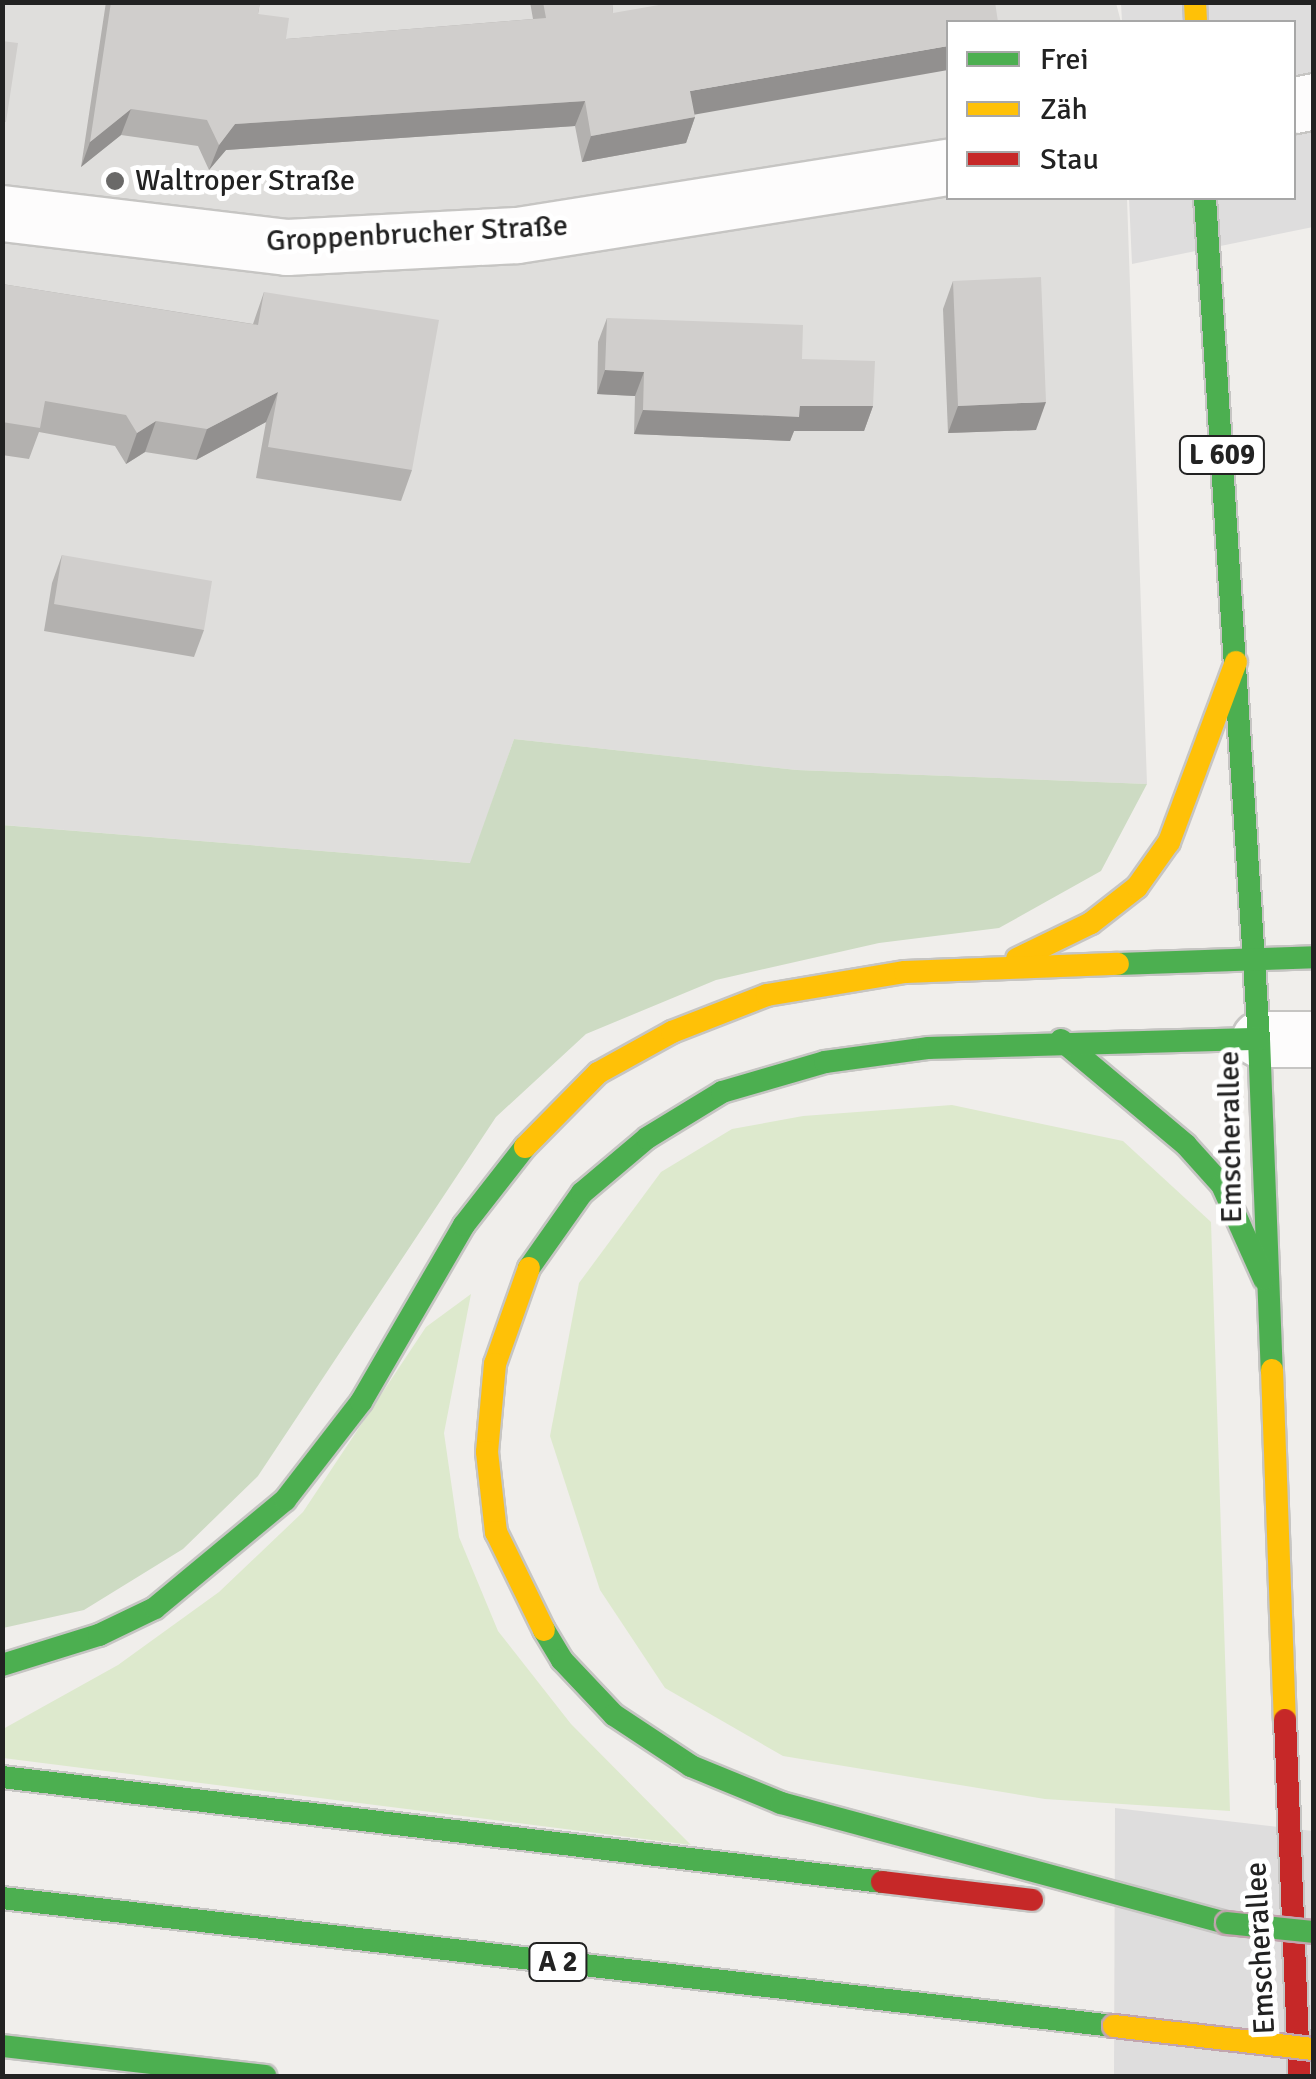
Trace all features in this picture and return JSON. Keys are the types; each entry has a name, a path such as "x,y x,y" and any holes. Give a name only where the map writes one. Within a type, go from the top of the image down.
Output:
{"main road":[{"name":"Emscherallee","path":"1204,200 1259,1038 1264,1279 1299,2076"},
{"path":"996,968 1056,942 1137,887 1169,842 1236,662"},
{"path":"2,1665 99,1635 155,1608 285,1500 361,1402 464,1225 532,1138 598,1073 672,1032 767,995 906,972 1314,957"},
{"path":"1114,1901 781,1803 691,1766 614,1715 562,1660 528,1604 496,1532 487,1452 495,1364 529,1267 582,1193 647,1138 722,1092 826,1062 1061,1040 1259,1038"},
{"path":"1061,1040 1186,1145 1222,1185 1264,1279"},
{"path":"2,1777 1114,1901 1227,1922 1314,1932"},
{"name":"A 2","path":"2,1898 1314,2049"},
{"path":"2,2046 266,2076"}],"street":[{"name":"Groppenbrucher Straße","path":"2,213 287,247 516,234 946,167"},
{"path":"1259,1038 1314,1038"}],"shaded area":[{"path":"2,3 1116,3 1120,20 946,20 946,200 1127,200 1147,784 797,770 514,739 471,863 3,825"}],"green space":[{"path":"514,739 797,770 1147,784 1101,871 999,928 879,943 716,980 586,1034 496,1117 258,1476 183,1549 84,1610 3,1628 2,825 470,863"},
{"path":"952,1105 1123,1141 1211,1222 1230,1811 1045,1799 783,1756 665,1688 600,1590 550,1436 579,1283 661,1172 732,1129 803,1116"},
{"path":"471,1294 444,1433 459,1537 498,1631 571,1724 691,1845 3,1758 3,1729 118,1665 219,1592 303,1512 426,1327"}],"pier":[{"path":"1121,3 1313,3 1313,227 1132,264 1129,200 1296,200 1296,20 1122,20"},
{"path":"1115,1808 1313,1831 1313,2076 1114,2076"}],"building":[{"path":"111,2 260,2 258,14 289,18 286,39 546,18 543,2 612,2 613,13 676,2 995,2 998,20 946,20 946,46 690,91 695,117 591,136 585,101 235,124 219,145 207,120 131,109 90,142"},
{"path":"2,41 18,43 6,122 2,122"},
{"path":"1041,277 1046,402 958,406 953,281"},
{"path":"2,284 258,325 264,292 439,320 412,470 268,447 278,392 207,429 156,421 137,433 126,415 45,401 40,428 2,422"},
{"path":"607,318 803,325 802,359 875,361 873,406 800,406 799,417 643,410 644,372 605,370"},
{"path":"62,555 212,581 204,630 54,604"}],"traffic: fast":[{"path":"1205,200 1259,1039 1272,1370"},
{"path":"1118,964 1314,957"},
{"path":"529,1268 582,1193 647,1138 722,1092 825,1062 929,1048 1259,1039"},
{"path":"1061,1040 1186,1145 1222,1185 1264,1279"},
{"path":"2,1665 99,1635 155,1608 285,1500 361,1402 464,1225 525,1147"},
{"path":"544,1630 562,1660 614,1715 691,1766 781,1803 1227,1923"},
{"path":"2,1777 882,1882"},
{"path":"2,1898 1114,2026"},
{"path":"1227,1923 1314,1932"},
{"path":"2,2046 265,2076"}],"traffic: slow":[{"path":"1195,2 1196,20"},
{"path":"1017,959 1091,923 1137,887 1169,842 1236,662"},
{"path":"525,1147 598,1073 672,1032 767,995 905,972 1118,964"},
{"path":"529,1268 495,1364 487,1452 496,1532 544,1630"},
{"path":"1272,1370 1285,1720"},
{"path":"1114,2026 1314,2049"}],"traffic: jam":[{"path":"1285,1720 1299,2076"},
{"path":"882,1882 1032,1900"}],"place":[{"name":"Waltroper Straße","path":"115,181"}]}
